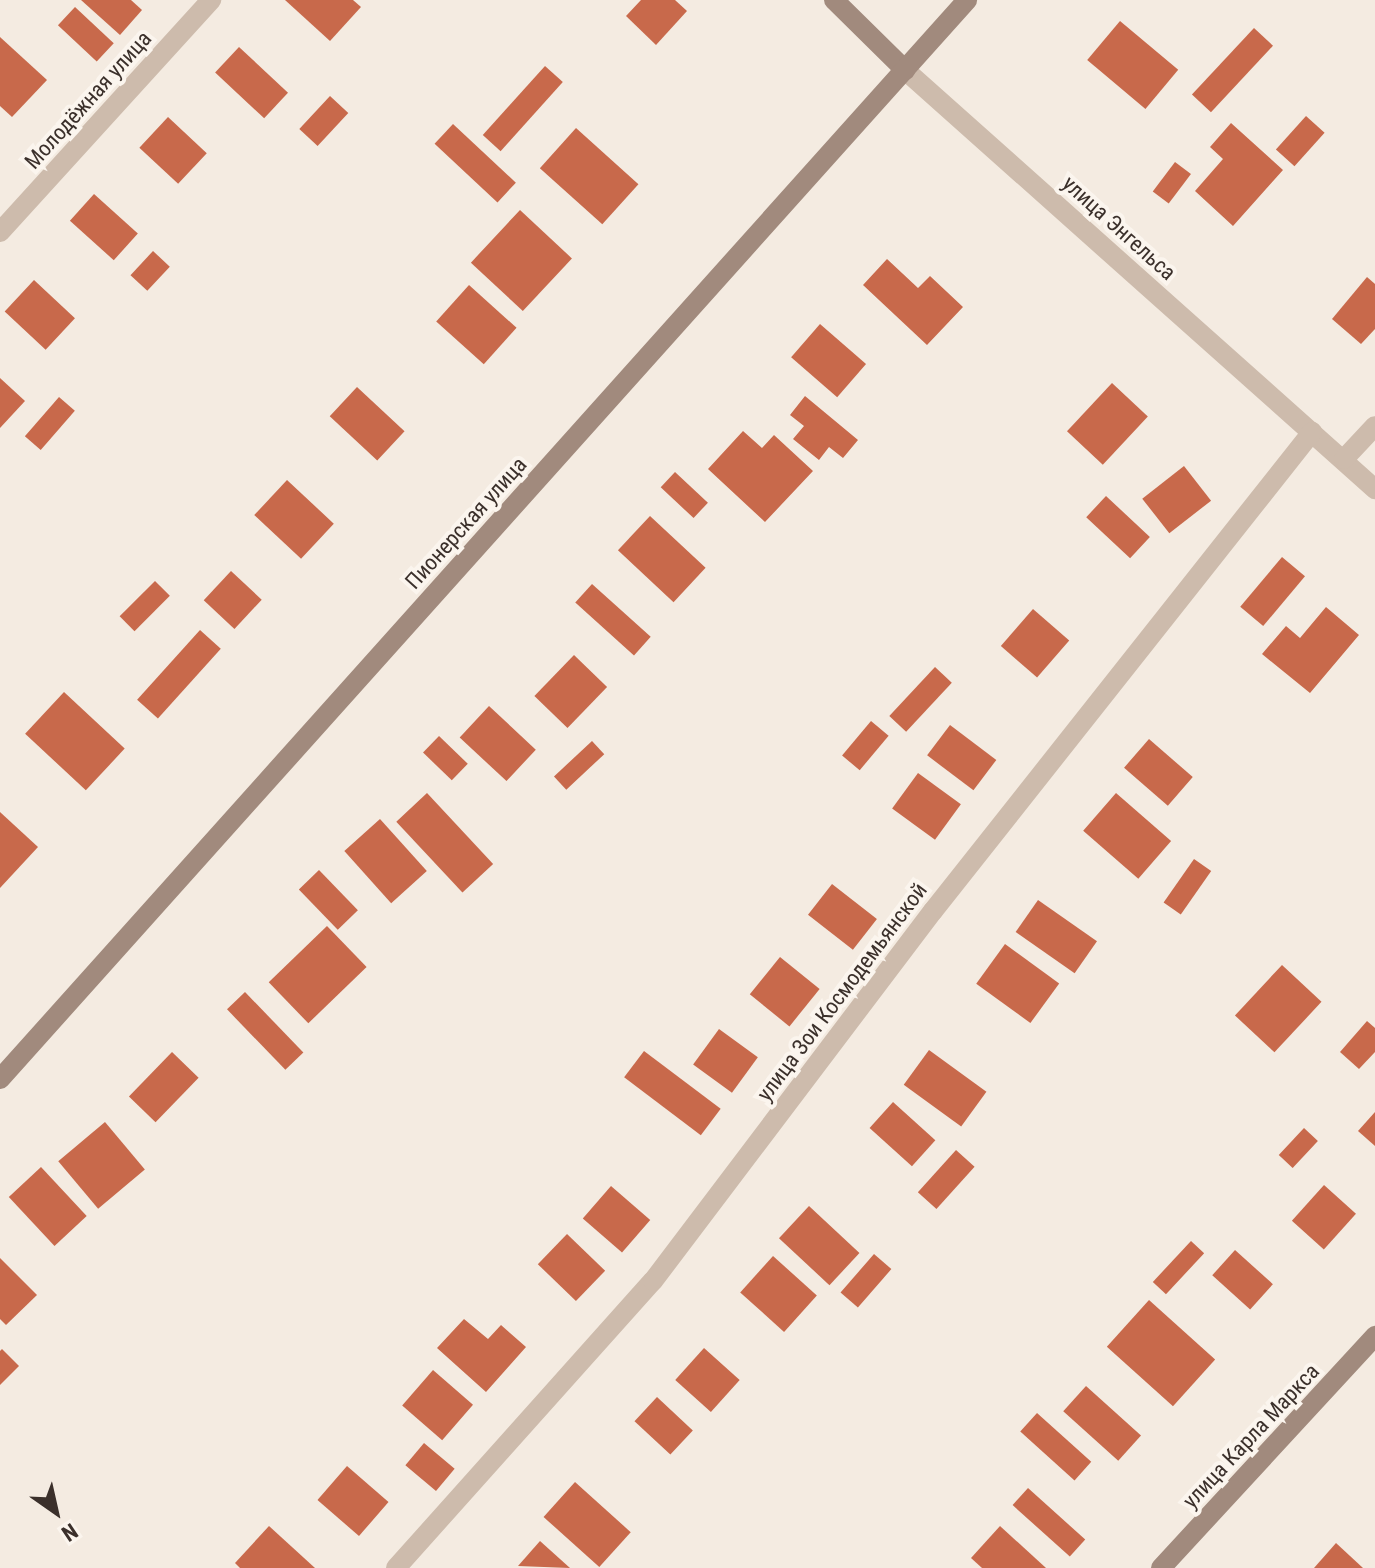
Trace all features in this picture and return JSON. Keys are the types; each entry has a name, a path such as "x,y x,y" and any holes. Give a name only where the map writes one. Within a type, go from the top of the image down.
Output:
{"street":[{"name":"Молодёжная улица","path":"0,232 211,0"},
{"name":"улица Энгельса","path":"834,0 905,70 1375,489"},
{"name":"Пионерская улица","path":"0,1079 967,0"},
{"path":"1344,459 1375,426"},
{"name":"улица Зои Космодемьянской","path":"396,1568 653,1281 943,898 1312,432"},
{"name":"улица Карла Маркса","path":"1161,1568 1375,1336"}],"building":[{"path":"81,0 131,0 142,10 120,35"},
{"path":"285,0 353,0 361,7 330,41"},
{"path":"641,0 675,0 687,11 656,45 626,16"},
{"path":"75,7 114,43 97,61 58,25"},
{"path":"1120,21 1178,70 1145,109 1087,60"},
{"path":"1254,28 1273,46 1211,112 1192,95"},
{"path":"0,37 47,80 12,117 0,106"},
{"path":"239,47 288,93 264,118 215,73"},
{"path":"545,66 563,82 501,151 483,135"},
{"path":"330,96 348,113 318,146 299,129"},
{"path":"1306,116 1325,133 1294,166 1276,149"},
{"path":"168,117 207,153 178,184 139,148"},
{"path":"1231,123 1283,170 1233,226 1195,191 1223,159 1210,147"},
{"path":"453,124 516,183 497,202 435,144"},
{"path":"576,128 638,184 602,224 540,168"},
{"path":"1175,162 1191,174 1169,204 1153,192"},
{"path":"94,194 138,233 114,260 70,221"},
{"path":"520,210 572,258 523,311 471,263"},
{"path":"153,251 170,267 147,291 130,275"},
{"path":"887,259 918,288 930,276 963,307 927,345 863,285"},
{"path":"1367,277 1375,284 1375,329 1361,344 1332,319"},
{"path":"34,280 75,318 46,350 5,311"},
{"path":"469,285 517,328 484,364 436,321"},
{"path":"820,324 866,364 837,397 791,357"},
{"path":"0,378 25,401 0,428"},
{"path":"1112,383 1148,416 1103,465 1067,431"},
{"path":"357,387 405,431 377,461 330,416"},
{"path":"805,396 858,440 843,458 829,447 819,460 793,439 804,426 790,415"},
{"path":"59,397 75,411 41,450 25,436"},
{"path":"743,431 762,448 774,435 813,471 765,522 708,469"},
{"path":"1184,466 1211,501 1169,533 1142,499"},
{"path":"675,472 708,503 694,518 661,487"},
{"path":"287,480 334,524 301,559 254,515"},
{"path":"1106,496 1150,537 1130,558 1086,517"},
{"path":"650,516 706,568 674,602 618,550"},
{"path":"1282,557 1305,576 1263,626 1240,607"},
{"path":"231,571 262,600 234,629 204,600"},
{"path":"155,581 170,596 134,631 120,616"},
{"path":"592,584 651,637 634,655 575,603"},
{"path":"1326,607 1359,635 1310,693 1262,654 1286,626 1300,638"},
{"path":"1033,609 1069,640 1037,677 1001,646"},
{"path":"200,630 221,649 158,719 137,700"},
{"path":"574,655 607,687 567,728 534,696"},
{"path":"935,667 952,683 906,732 889,716"},
{"path":"64,692 125,749 86,790 25,734"},
{"path":"489,706 536,750 506,781 460,737"},
{"path":"871,721 889,736 860,770 842,755"},
{"path":"950,725 996,760 973,790 927,755"},
{"path":"439,736 468,764 452,780 423,753"},
{"path":"1149,739 1193,777 1168,806 1124,768"},
{"path":"592,741 604,754 566,790 554,776"},
{"path":"918,773 961,804 935,840 892,809"},
{"path":"427,793 493,864 462,893 396,822"},
{"path":"1116,793 1171,841 1138,879 1083,831"},
{"path":"0,812 38,847 0,888"},
{"path":"380,819 427,871 391,903 344,851"},
{"path":"1194,859 1211,871 1181,914 1164,902"},
{"path":"319,870 358,910 338,930 299,889"},
{"path":"832,884 877,919 853,950 808,915"},
{"path":"1038,900 1097,941 1075,973 1016,932"},
{"path":"327,926 367,967 308,1023 269,982"},
{"path":"1005,944 1059,983 1030,1023 976,984"},
{"path":"780,957 820,989 789,1026 750,994"},
{"path":"1282,965 1321,1002 1274,1052 1235,1015"},
{"path":"245,992 303,1052 285,1070 227,1009"},
{"path":"1367,1021 1375,1028 1375,1052 1359,1069 1340,1052"},
{"path":"719,1029 758,1057 732,1093 693,1065"},
{"path":"929,1050 986,1092 961,1127 904,1085"},
{"path":"644,1051 721,1109 701,1135 624,1077"},
{"path":"172,1052 199,1078 156,1122 129,1097"},
{"path":"893,1102 935,1140 912,1166 870,1128"},
{"path":"1375,1112 1375,1146 1358,1131"},
{"path":"105,1122 145,1169 98,1209 58,1161"},
{"path":"1304,1128 1318,1141 1293,1168 1279,1155"},
{"path":"956,1150 975,1167 936,1209 918,1192"},
{"path":"41,1167 87,1216 55,1246 9,1197"},
{"path":"1324,1185 1356,1214 1324,1249 1292,1221"},
{"path":"611,1186 650,1220 622,1253 583,1218"},
{"path":"809,1206 859,1253 829,1285 779,1238"},
{"path":"567,1234 605,1271 576,1301 538,1264"},
{"path":"1191,1241 1204,1253 1166,1294 1153,1282"},
{"path":"1235,1250 1273,1284 1250,1309 1212,1275"},
{"path":"874,1254 891,1269 858,1308 841,1292"},
{"path":"773,1256 817,1295 784,1332 740,1292"},
{"path":"0,1258 37,1295 6,1325 0,1319"},
{"path":"1149,1300 1215,1360 1173,1406 1107,1347"},
{"path":"464,1319 488,1339 501,1325 526,1347 486,1392 437,1348"},
{"path":"704,1348 740,1380 711,1412 675,1380"},
{"path":"2,1349 19,1366 0,1385 0,1351"},
{"path":"433,1370 473,1405 442,1440 402,1405"},
{"path":"1086,1386 1141,1436 1118,1461 1063,1411"},
{"path":"657,1397 693,1430 670,1455 634,1421"},
{"path":"1037,1413 1091,1462 1075,1480 1020,1432"},
{"path":"424,1443 455,1469 436,1491 405,1465"},
{"path":"347,1466 389,1502 359,1536 317,1500"},
{"path":"575,1482 631,1532 599,1567 544,1517"},
{"path":"1028,1488 1085,1540 1070,1557 1013,1505"},
{"path":"269,1526 315,1568 240,1568 235,1563"},
{"path":"1000,1526 1046,1568 982,1568 971,1558"},
{"path":"540,1541 570,1568 518,1566"},
{"path":"1336,1543 1363,1568 1314,1568"}]}
